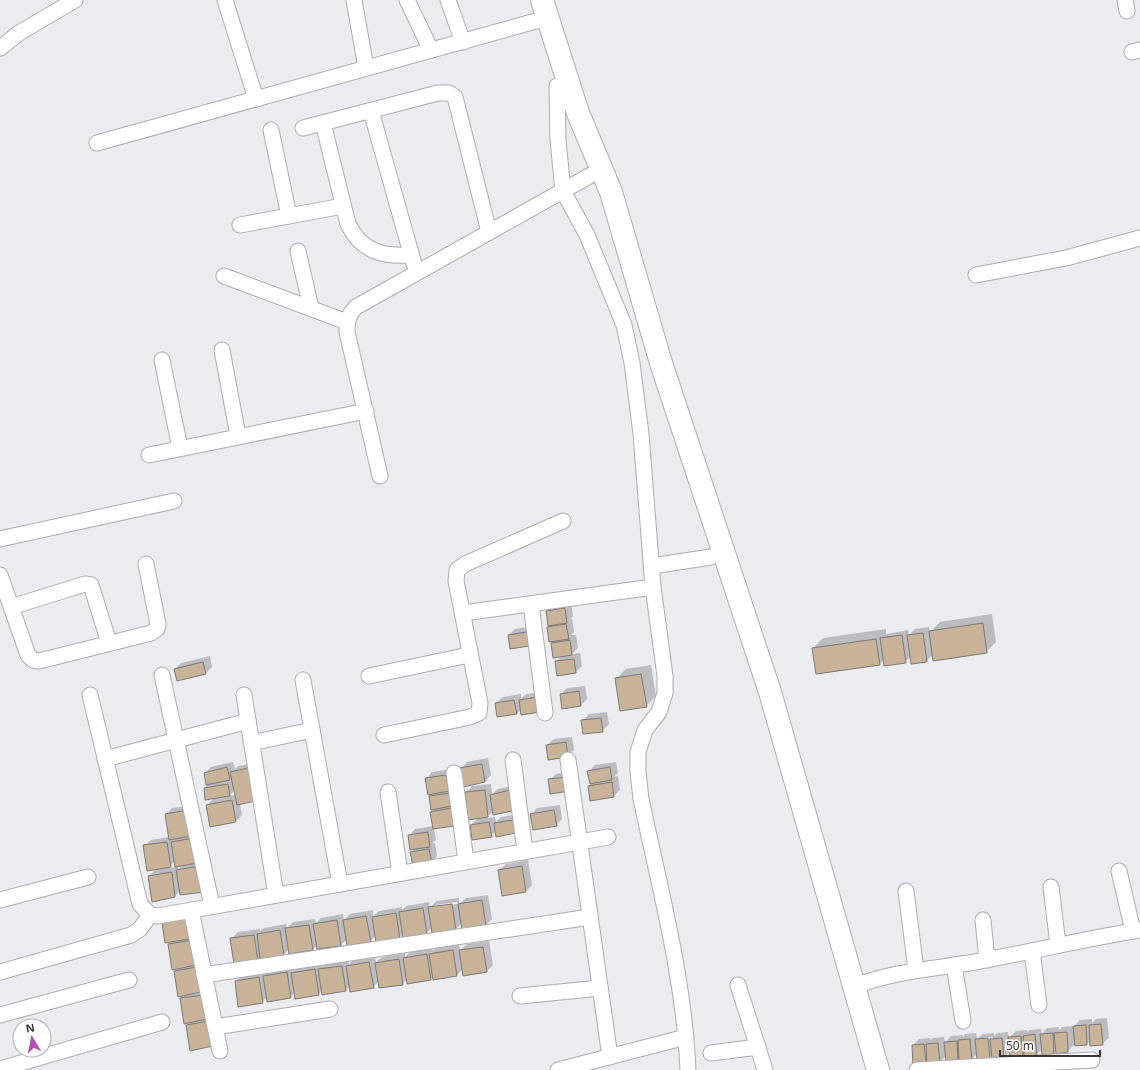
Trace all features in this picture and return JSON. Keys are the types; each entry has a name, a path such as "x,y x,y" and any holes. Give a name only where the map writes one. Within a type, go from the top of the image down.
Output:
{"street":[{"path":"0,48 19,33 76,0"},
{"path":"225,0 256,99"},
{"path":"354,0 366,68"},
{"path":"407,0 431,50"},
{"path":"448,0 463,42"},
{"path":"97,143 463,42 536,6"},
{"path":"536,6 557,86 567,116 591,175 648,367 756,695 862,1070"},
{"path":"536,6 611,192 661,363 770,692 853,987 878,1070"},
{"path":"557,86 558,140 563,191 587,235 624,325 632,363 641,434 653,587 665,676 665,693 659,712 646,730 638,752 638,772 642,799 677,972 686,1037 688,1070"},
{"path":"303,128 438,94 448,93 454,97 489,232"},
{"path":"371,111 416,273"},
{"path":"323,123 343,206 353,235 370,249 393,257 411,256"},
{"path":"271,130 289,216"},
{"path":"380,476 347,332 347,322 350,314 356,307 591,175"},
{"path":"240,225 343,206"},
{"path":"976,275 1066,258 1140,238"},
{"path":"298,251 311,308"},
{"path":"224,276 347,322"},
{"path":"222,350 238,436"},
{"path":"162,360 180,448"},
{"path":"149,455 366,411"},
{"path":"0,539 174,501"},
{"path":"384,735 470,717 479,713 480,703 469,655 463,613 456,581 457,570 465,564 563,521"},
{"path":"652,566 711,557"},
{"path":"0,576 28,655 33,660 39,661 151,633 157,629 158,624 146,564"},
{"path":"10,607 85,584 91,586 109,643"},
{"path":"463,613 653,587"},
{"path":"531,604 545,713"},
{"path":"369,676 469,655"},
{"path":"162,675 212,906"},
{"path":"303,680 340,884"},
{"path":"90,695 140,904 150,915 158,916 608,837"},
{"path":"244,695 276,895"},
{"path":"105,760 248,721"},
{"path":"251,743 312,730"},
{"path":"513,760 525,851"},
{"path":"568,760 610,1057"},
{"path":"454,773 466,861"},
{"path":"388,792 400,873"},
{"path":"853,987 873,979 916,970 954,966 1137,930 1119,871"},
{"path":"0,900 88,877"},
{"path":"1051,887 1058,945"},
{"path":"906,892 916,970"},
{"path":"191,910 220,1051"},
{"path":"0,972 131,935 140,929 150,915"},
{"path":"204,975 590,917"},
{"path":"983,920 987,960"},
{"path":"1032,951 1039,1006"},
{"path":"954,966 963,1022"},
{"path":"0,1015 129,980"},
{"path":"738,984 765,1070"},
{"path":"520,996 600,988"},
{"path":"215,1027 330,1009"},
{"path":"0,1069 162,1022"},
{"path":"558,1070 686,1037"},
{"path":"711,1053 758,1046"},
{"path":"917,1070 1092,1060"}],"building":[{"path":"565,608 567,623 548,626 546,611"},
{"path":"983,623 987,653 933,661 929,631"},
{"path":"566,624 569,639 549,642 547,627"},
{"path":"527,632 529,646 510,649 508,635"},
{"path":"923,633 927,662 911,664 907,635"},
{"path":"902,635 906,663 884,666 880,638"},
{"path":"876,639 880,665 816,674 812,648"},
{"path":"570,640 572,655 553,658 551,643"},
{"path":"574,659 576,673 557,676 555,661"},
{"path":"203,662 206,674 177,681 174,669"},
{"path":"641,674 647,707 620,711 615,678"},
{"path":"579,691 581,706 562,709 560,694"},
{"path":"538,697 540,712 521,715 519,700"},
{"path":"514,700 517,714 497,717 495,703"},
{"path":"601,718 603,732 583,734 581,720"},
{"path":"566,742 568,757 548,760 546,745"},
{"path":"482,764 485,782 463,787 460,768"},
{"path":"227,767 230,780 206,785 204,773"},
{"path":"610,767 612,780 590,784 587,771"},
{"path":"248,768 256,801 237,805 230,772"},
{"path":"446,775 449,791 428,795 425,778"},
{"path":"567,777 570,791 550,794 548,779"},
{"path":"612,782 614,797 590,801 588,786"},
{"path":"228,784 230,796 205,800 204,788"},
{"path":"485,790 488,817 468,820 465,792"},
{"path":"510,790 512,811 493,815 490,795"},
{"path":"450,793 452,806 431,810 429,796"},
{"path":"232,800 236,822 210,827 206,805"},
{"path":"451,808 454,826 433,829 430,812"},
{"path":"188,810 192,836 169,840 165,814"},
{"path":"554,810 557,826 533,830 530,814"},
{"path":"513,820 516,833 496,837 494,823"},
{"path":"489,822 492,837 472,840 470,825"},
{"path":"428,832 430,847 410,850 408,835"},
{"path":"194,838 198,863 175,867 171,842"},
{"path":"167,842 171,867 147,871 143,845"},
{"path":"429,849 432,863 413,866 410,852"},
{"path":"200,866 204,892 180,895 176,870"},
{"path":"522,866 526,892 502,896 498,870"},
{"path":"172,872 175,897 152,902 148,876"},
{"path":"482,900 486,926 462,930 458,904"},
{"path":"452,904 456,930 432,933 428,907"},
{"path":"423,908 427,934 403,938 399,912"},
{"path":"185,913 189,939 165,943 161,917"},
{"path":"396,913 400,939 376,943 372,917"},
{"path":"366,916 371,942 347,946 343,920"},
{"path":"337,920 341,946 317,949 313,924"},
{"path":"309,925 313,950 289,954 285,928"},
{"path":"280,930 284,956 260,959 257,934"},
{"path":"254,935 258,961 234,964 230,938"},
{"path":"192,940 196,965 172,970 168,944"},
{"path":"483,947 487,972 463,976 459,950"},
{"path":"453,950 457,976 433,980 429,954"},
{"path":"427,954 431,980 407,984 403,958"},
{"path":"399,959 403,985 379,988 375,963"},
{"path":"369,962 374,988 350,992 346,966"},
{"path":"342,966 346,991 322,995 318,969"},
{"path":"197,967 201,992 178,997 174,971"},
{"path":"315,969 319,995 295,999 291,973"},
{"path":"287,972 291,998 267,1002 263,976"},
{"path":"259,977 263,1003 238,1007 235,981"},
{"path":"204,995 207,1019 184,1024 180,998"},
{"path":"210,1021 213,1046 190,1051 186,1025"},
{"path":"1101,1024 1103,1045 1090,1046 1089,1025"},
{"path":"1086,1025 1087,1045 1075,1046 1073,1026"},
{"path":"1067,1032 1068,1052 1056,1054 1054,1033"},
{"path":"1053,1033 1054,1054 1042,1055 1040,1034"},
{"path":"1035,1034 1037,1055 1024,1056 1023,1036"},
{"path":"1021,1036 1023,1057 1010,1058 1008,1037"},
{"path":"988,1038 990,1059 977,1060 975,1039"},
{"path":"1002,1038 1004,1058 992,1059 990,1039"},
{"path":"970,1039 972,1060 959,1061 958,1040"},
{"path":"957,1041 958,1061 946,1062 944,1042"},
{"path":"938,1043 940,1063 927,1064 926,1044"},
{"path":"924,1044 926,1064 913,1065 912,1045"}]}
